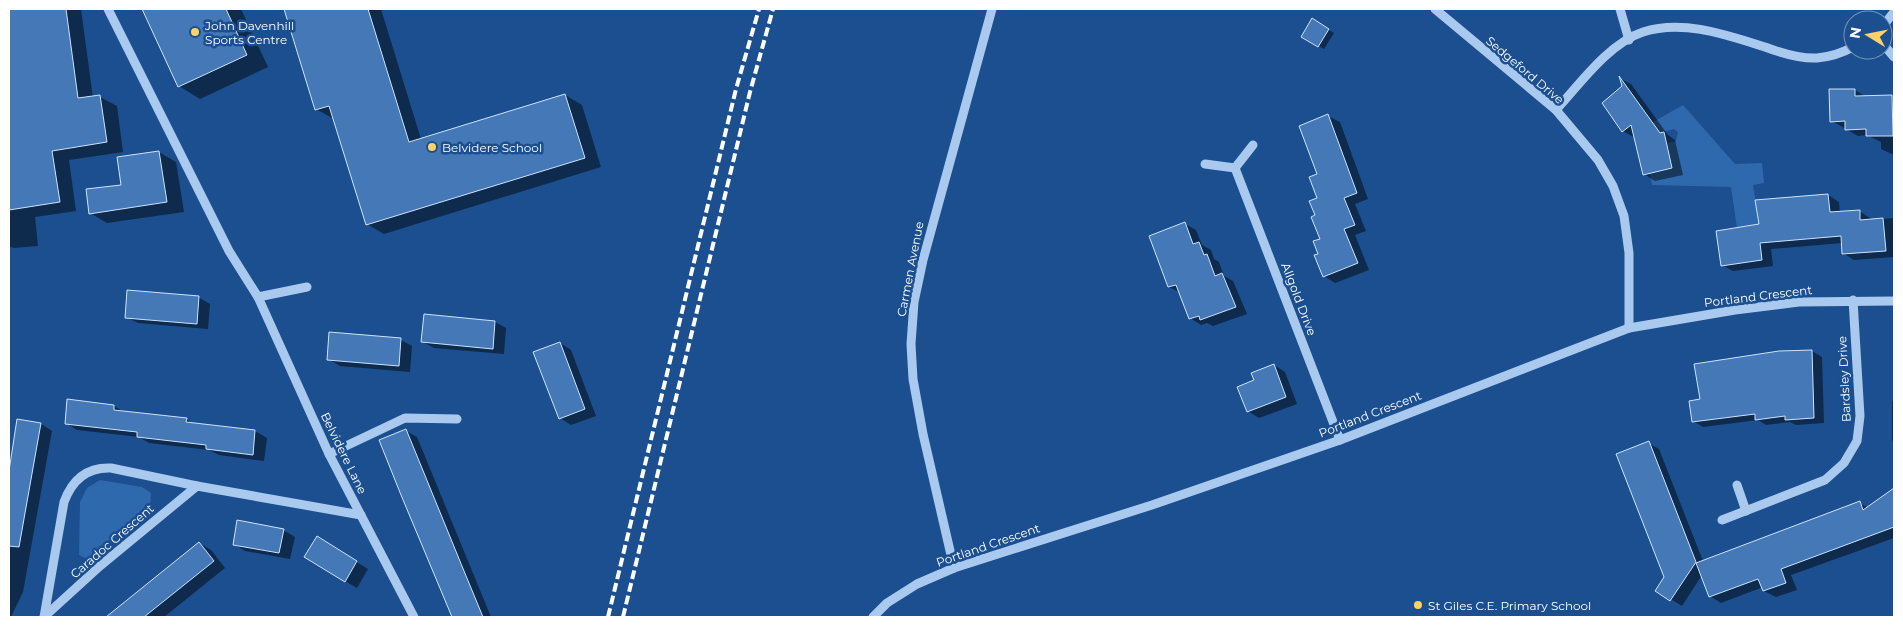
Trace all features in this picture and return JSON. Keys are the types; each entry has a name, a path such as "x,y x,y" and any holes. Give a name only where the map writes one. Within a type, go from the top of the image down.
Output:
{"street":[{"name":"Belvidere Lane","path":"108,9 229,251 258,297 329,454 414,617"},
{"name":"Carmen Avenue","path":"954,568 923,434 913,378 911,344 914,302 922,260 992,9"},
{"name":"Sedgeford Drive","path":"1435,9 1556,110 1598,160 1614,186 1624,216 1629,253 1629,328"},
{"path":"1620,9 1629,40"},
{"path":"1556,110 1595,67 1642,32 1666,28 1696,29 1799,56 1817,58 1843,52"},
{"path":"1205,164 1235,168 1253,144"},
{"name":"Allgold Drive","path":"1235,168 1340,440"},
{"path":"258,297 307,287"},
{"name":"Bardsley Drive","path":"1722,520 1825,480 1844,463 1857,441 1860,416 1853,300"},
{"name":"Portland Crescent","path":"873,617 888,603 917,584 954,568 1143,508 1340,440 1629,328 1735,310 1799,302 1894,301"},
{"path":"329,454 405,418 457,419"},
{"name":"Caradoc Crescent","path":"44,617 64,502 69,490 78,478 98,468 111,468 361,516"},
{"path":"1737,485 1746,511"},
{"name":"Caradoc Crescent","path":"44,617 100,566 197,486"}],"shaded area":[{"path":"1683,105 1735,164 1762,163 1764,183 1753,185 1759,224 1737,228 1731,187 1652,185 1650,174 1672,168 1667,143 1676,141 1678,132 1674,129 1643,137 1641,129"},
{"path":"100,480 142,487 151,493 150,510 89,560 79,555 80,502 87,488"}],"building":[{"path":"9,9 66,9 78,98 100,95 107,142 52,151 60,202 9,210"},
{"name":"John Davenhill Sports Centre","path":"142,9 226,9 247,55 178,87"},
{"path":"284,9 368,9 409,142 565,94 585,158 366,225 329,106 315,110"},
{"path":"1312,18 1329,29 1318,47 1301,37"},
{"path":"1619,76 1660,133 1664,132 1672,168 1643,175 1631,125 1622,132 1602,103 1622,86"},
{"path":"1829,89 1855,89 1855,96 1892,95 1893,136 1866,136 1866,129 1845,130 1845,121 1830,122"},
{"path":"1328,114 1357,193 1344,198 1355,225 1344,229 1358,263 1323,277 1314,255 1318,254 1313,241 1320,239 1311,217 1315,215 1309,201 1317,198 1309,177 1317,174 1299,126"},
{"path":"159,151 167,202 89,214 86,189 121,185 117,157"},
{"path":"1828,194 1830,212 1860,210 1860,220 1883,218 1886,251 1842,254 1841,236 1760,243 1762,260 1721,266 1716,231 1759,224 1755,200"},
{"path":"1185,222 1193,244 1199,242 1204,255 1207,254 1215,276 1222,273 1236,307 1200,320 1199,316 1189,319 1176,285 1168,287 1149,236"},
{"path":"127,290 199,296 197,324 125,318"},
{"path":"424,314 495,321 493,349 421,342"},
{"path":"329,332 401,338 399,366 327,360"},
{"path":"560,342 585,409 559,419 533,352"},
{"path":"1812,350 1814,418 1785,420 1785,416 1755,420 1755,414 1692,422 1689,401 1700,399 1694,364 1779,351"},
{"path":"1274,364 1286,397 1247,412 1237,387 1254,380 1251,373"},
{"path":"67,399 114,405 114,410 187,418 186,422 255,430 253,455 206,449 206,445 137,437 137,432 65,424"},
{"path":"17,419 41,423 19,547 9,546 9,471"},
{"path":"406,429 483,617 452,617 401,495 379,440"},
{"path":"1649,441 1696,562 1670,601 1655,591 1664,577 1616,454"},
{"path":"1894,488 1894,527 1781,569 1786,583 1763,591 1758,579 1709,597 1696,563 1860,501 1863,510"},
{"path":"237,520 284,529 279,553 233,545"},
{"path":"317,536 357,561 345,582 304,557"},
{"path":"199,542 214,561 144,617 106,617"}],"railway":[{"path":"608,617 736,89 759,9"},
{"path":"623,617 750,92 773,9"}],"place":[{"name":"John Davenhill Sports Centre","path":"195,32"},
{"name":"Belvidere School","path":"432,147"},
{"name":"St Giles C.E. Primary School","path":"1418,605"}]}
